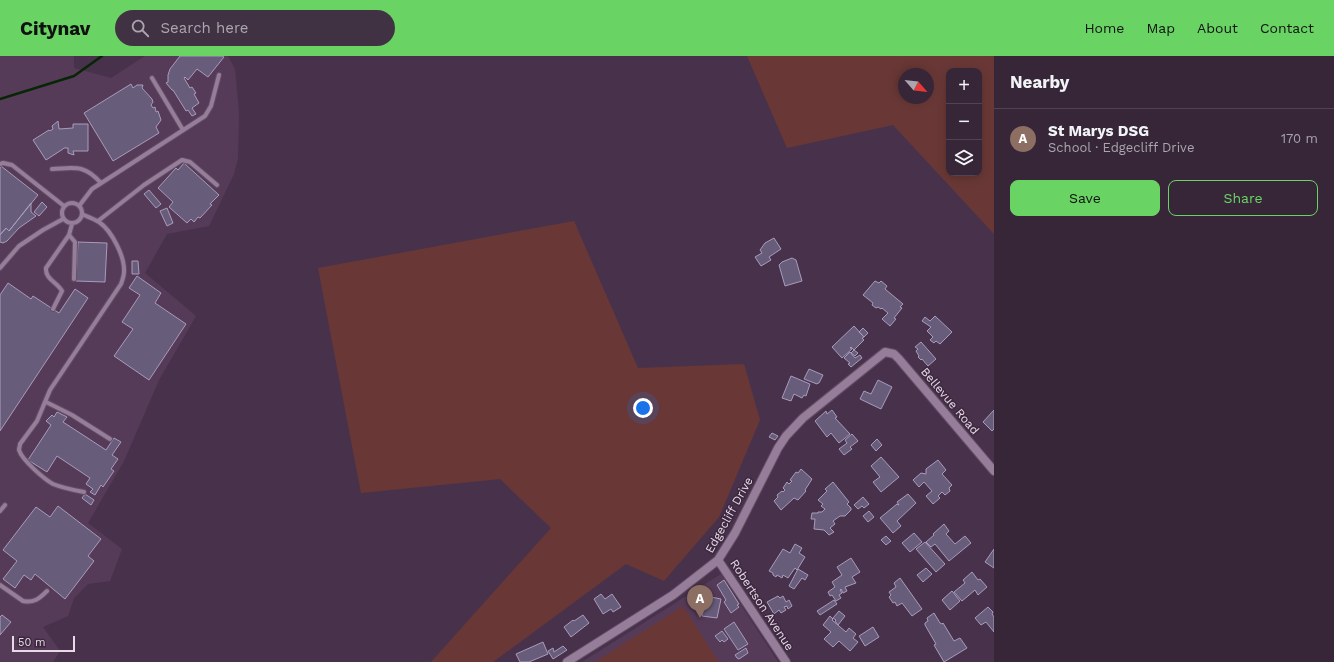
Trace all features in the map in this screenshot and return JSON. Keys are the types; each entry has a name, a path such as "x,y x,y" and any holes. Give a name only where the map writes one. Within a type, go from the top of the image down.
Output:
{"street":[{"name":"Bellevue Road","path":"885,352 894,354 899,359 994,471"},
{"name":"Edgecliff Drive","path":"567,662 674,595 718,560 735,533 778,448 786,436 803,418 885,352"},
{"name":"Robertson Avenue","path":"718,560 786,662"}],"lane":[{"path":"79,206 92,189 198,121 209,111 219,75"},
{"path":"152,78 183,130"},
{"path":"98,221 144,185 182,160 190,162 217,185"},
{"path":"0,164 3,163 12,166 64,206"},
{"path":"52,169 82,168 93,174 101,183"},
{"path":"71,203 79,206 82,214 79,221 72,224 66,222 63,219 61,212 64,206 71,203"},
{"path":"82,214 98,221 109,233 118,247 124,264 124,273 121,284 50,390 37,420 20,444 20,451 29,464 46,480 61,487 84,492"},
{"path":"0,267 19,246 63,219"},
{"path":"53,309 62,291 48,277 46,268 69,235 72,224"},
{"path":"69,235 75,242 74,279"},
{"path":"46,402 72,415 110,439"},
{"path":"0,511 5,505"},
{"path":"0,584 19,599 26,602 38,600 47,591"}],"shaded area":[{"path":"0,56 74,56 74,68 111,78 145,56 228,56 235,69 239,113 238,158 234,174 209,226 167,234 145,273 196,316 159,380 124,461 88,523 122,549 110,581 88,584 74,598 68,616 43,627 60,651 53,662 0,662"},
{"path":"747,56 994,56 994,234 893,125 787,148"},
{"path":"574,221 638,368 744,364 760,420 719,517 664,581 626,564 493,662 431,662 551,528 500,479 361,493 318,268"},
{"path":"721,574 778,662 582,662"},
{"path":"683,606 719,662 595,662"}],"building":[{"path":"180,56 224,57 208,77 197,69 188,80 185,77 184,78 190,88 192,87 196,93 194,94 199,103 192,108 196,114 192,116 188,110 186,111 173,90 166,83 168,82 170,69"},
{"path":"131,84 133,88 137,85 143,85 142,88 152,99 153,102 151,105 153,108 155,107 156,112 158,111 161,120 156,127 159,133 113,161 84,113"},
{"path":"58,121 59,129 73,128 73,124 88,124 88,151 73,151 74,155 68,153 68,148 64,148 46,160 33,140 53,129 52,126"},
{"path":"184,163 219,195 210,204 212,205 200,218 198,217 194,222 191,219 187,223 169,207 173,202 158,188 176,168 178,170"},
{"path":"1,166 38,195 9,231 6,228 0,235 0,168"},
{"path":"149,190 161,204 156,208 144,194"},
{"path":"42,202 47,207 39,216 34,212"},
{"path":"31,203 31,212 36,216 19,228 7,241 3,243 0,242 0,235 6,228 9,231"},
{"path":"167,208 173,223 167,226 160,211"},
{"path":"774,238 781,249 769,257 771,260 761,266 755,257 762,253 760,250 765,243"},
{"path":"78,242 107,243 105,282 76,281"},
{"path":"792,258 796,260 802,281 785,286 779,265 782,262"},
{"path":"132,261 138,261 139,274 132,274"},
{"path":"137,276 161,293 155,303 186,324 149,380 114,356 133,329 122,322 140,295 129,288"},
{"path":"875,281 879,283 881,281 887,286 885,289 903,304 900,307 902,308 894,318 896,319 890,326 882,319 888,313 882,308 876,308 872,305 873,303 863,295"},
{"path":"8,283 31,299 33,296 59,313 75,289 88,298 0,431 0,295"},
{"path":"935,316 952,332 940,344 936,341 934,343 930,340 933,337 927,331 931,327 922,321 925,317 930,321"},
{"path":"854,326 864,337 862,338 864,340 854,350 851,347 850,348 852,349 842,358 832,347"},
{"path":"863,328 868,333 864,337 859,332"},
{"path":"921,342 936,359 928,366 918,357 919,356 916,351 918,349 915,347"},
{"path":"854,350 858,353 855,356 851,353"},
{"path":"850,352 855,358 860,355 862,358 851,367 848,364 850,363 844,358"},
{"path":"809,369 823,375 819,383 817,384 804,379"},
{"path":"791,376 810,384 806,396 804,395 802,398 794,394 791,401 782,398"},
{"path":"878,380 892,387 881,409 860,399 864,391 871,394"},
{"path":"832,410 837,417 835,418 850,434 839,443 831,433 827,437 815,421 826,411 827,414"},
{"path":"994,410 994,429 992,431 983,422"},
{"path":"57,412 67,417 63,422 106,450 114,438 121,442 112,455 118,459 111,469 114,471 103,487 101,485 95,495 90,492 93,489 86,484 90,478 57,456 47,472 28,460 51,425 46,421 52,415 54,417"},
{"path":"772,433 778,436 775,440 769,437"},
{"path":"852,434 858,441 850,447 852,449 844,455 839,449 847,443 845,440"},
{"path":"877,439 882,445 876,451 871,445"},
{"path":"881,457 899,477 881,492 873,482 880,477 871,466"},
{"path":"938,460 946,470 942,474 952,485 949,488 950,491 945,495 942,492 938,496 940,498 933,504 926,496 932,491 924,482 919,487 913,480 921,473 926,474 926,469"},
{"path":"801,469 812,479 805,490 806,491 798,500 794,498 781,510 774,501 778,497 777,495 785,490 783,488 787,482 789,484 796,472 798,473"},
{"path":"833,482 849,502 847,504 851,510 845,516 840,516 833,521 835,524 830,528 834,532 829,535 824,530 814,529 815,519 811,519 812,513 822,512 825,509 821,506 823,504 818,500 827,491 825,489"},
{"path":"85,494 94,500 91,505 82,498"},
{"path":"908,494 916,503 897,521 901,526 893,533 880,518 897,504 899,505 897,502"},
{"path":"863,497 869,504 864,508 862,506 858,509 854,505"},
{"path":"58,506 101,539 88,556 94,561 65,599 35,574 31,580 24,575 15,588 3,579 17,561 3,550 36,507 50,517"},
{"path":"869,511 874,517 868,522 863,516"},
{"path":"944,524 949,531 946,534 955,544 965,536 971,543 949,561 935,544 931,547 926,542"},
{"path":"914,533 922,542 910,552 902,543"},
{"path":"886,536 891,541 886,545 881,540"},
{"path":"925,542 945,564 936,572 916,549"},
{"path":"795,544 802,548 799,553 805,557 797,570 795,568 788,578 783,575 782,578 777,575 776,577 769,571 783,549 790,553"},
{"path":"994,549 994,568 985,562"},
{"path":"851,558 860,572 852,577 856,583 845,587 847,591 843,593 841,589 840,590 842,593 839,595 841,598 836,601 828,592 835,587 832,582 842,575 837,567"},
{"path":"926,568 932,574 923,582 917,575"},
{"path":"798,569 808,575 805,580 802,578 794,589 789,586"},
{"path":"972,572 978,580 980,579 987,587 978,595 975,590 962,601 954,592 965,583 963,580"},
{"path":"900,578 922,609 912,616 902,603 897,606 889,597 891,595 889,592 896,587 894,583"},
{"path":"724,580 739,604 737,605 739,607 731,613 724,602 726,600 717,585"},
{"path":"952,591 960,601 950,610 942,600"},
{"path":"601,594 605,599 612,594 621,607 613,612 611,609 603,614 594,599"},
{"path":"706,596 721,599 717,618 702,616"},
{"path":"778,596 780,598 783,596 786,602 789,600 792,606 788,609 787,606 784,607 786,610 781,613 779,610 774,614 767,602"},
{"path":"834,600 837,604 820,615 817,611"},
{"path":"988,607 993,612 994,632 986,622 981,625 975,618"},
{"path":"839,611 845,616 838,625 835,621 836,620 833,618"},
{"path":"934,613 940,623 943,623 954,641 960,638 967,648 944,662 925,625 928,621 927,618"},
{"path":"2,615 11,622 0,635 0,617"},
{"path":"583,615 589,623 571,637 564,627"},
{"path":"830,616 833,619 832,620 846,632 849,628 856,634 853,638 858,642 850,651 839,641 833,647 824,639 831,632 823,625"},
{"path":"734,622 748,644 738,650 724,629"},
{"path":"873,627 879,637 865,646 859,636"},
{"path":"722,631 728,639 724,642 722,640 720,642 715,636"},
{"path":"543,642 548,654 529,662 520,662 516,654"},
{"path":"563,646 567,650 553,659 548,651 553,648 554,652"},
{"path":"746,648 748,653 739,659 737,658 735,655"}],"waterway":[{"path":"0,99 74,76 102,56"}],"place":[{"name":"St Marys DSG","path":"700,618"}]}
